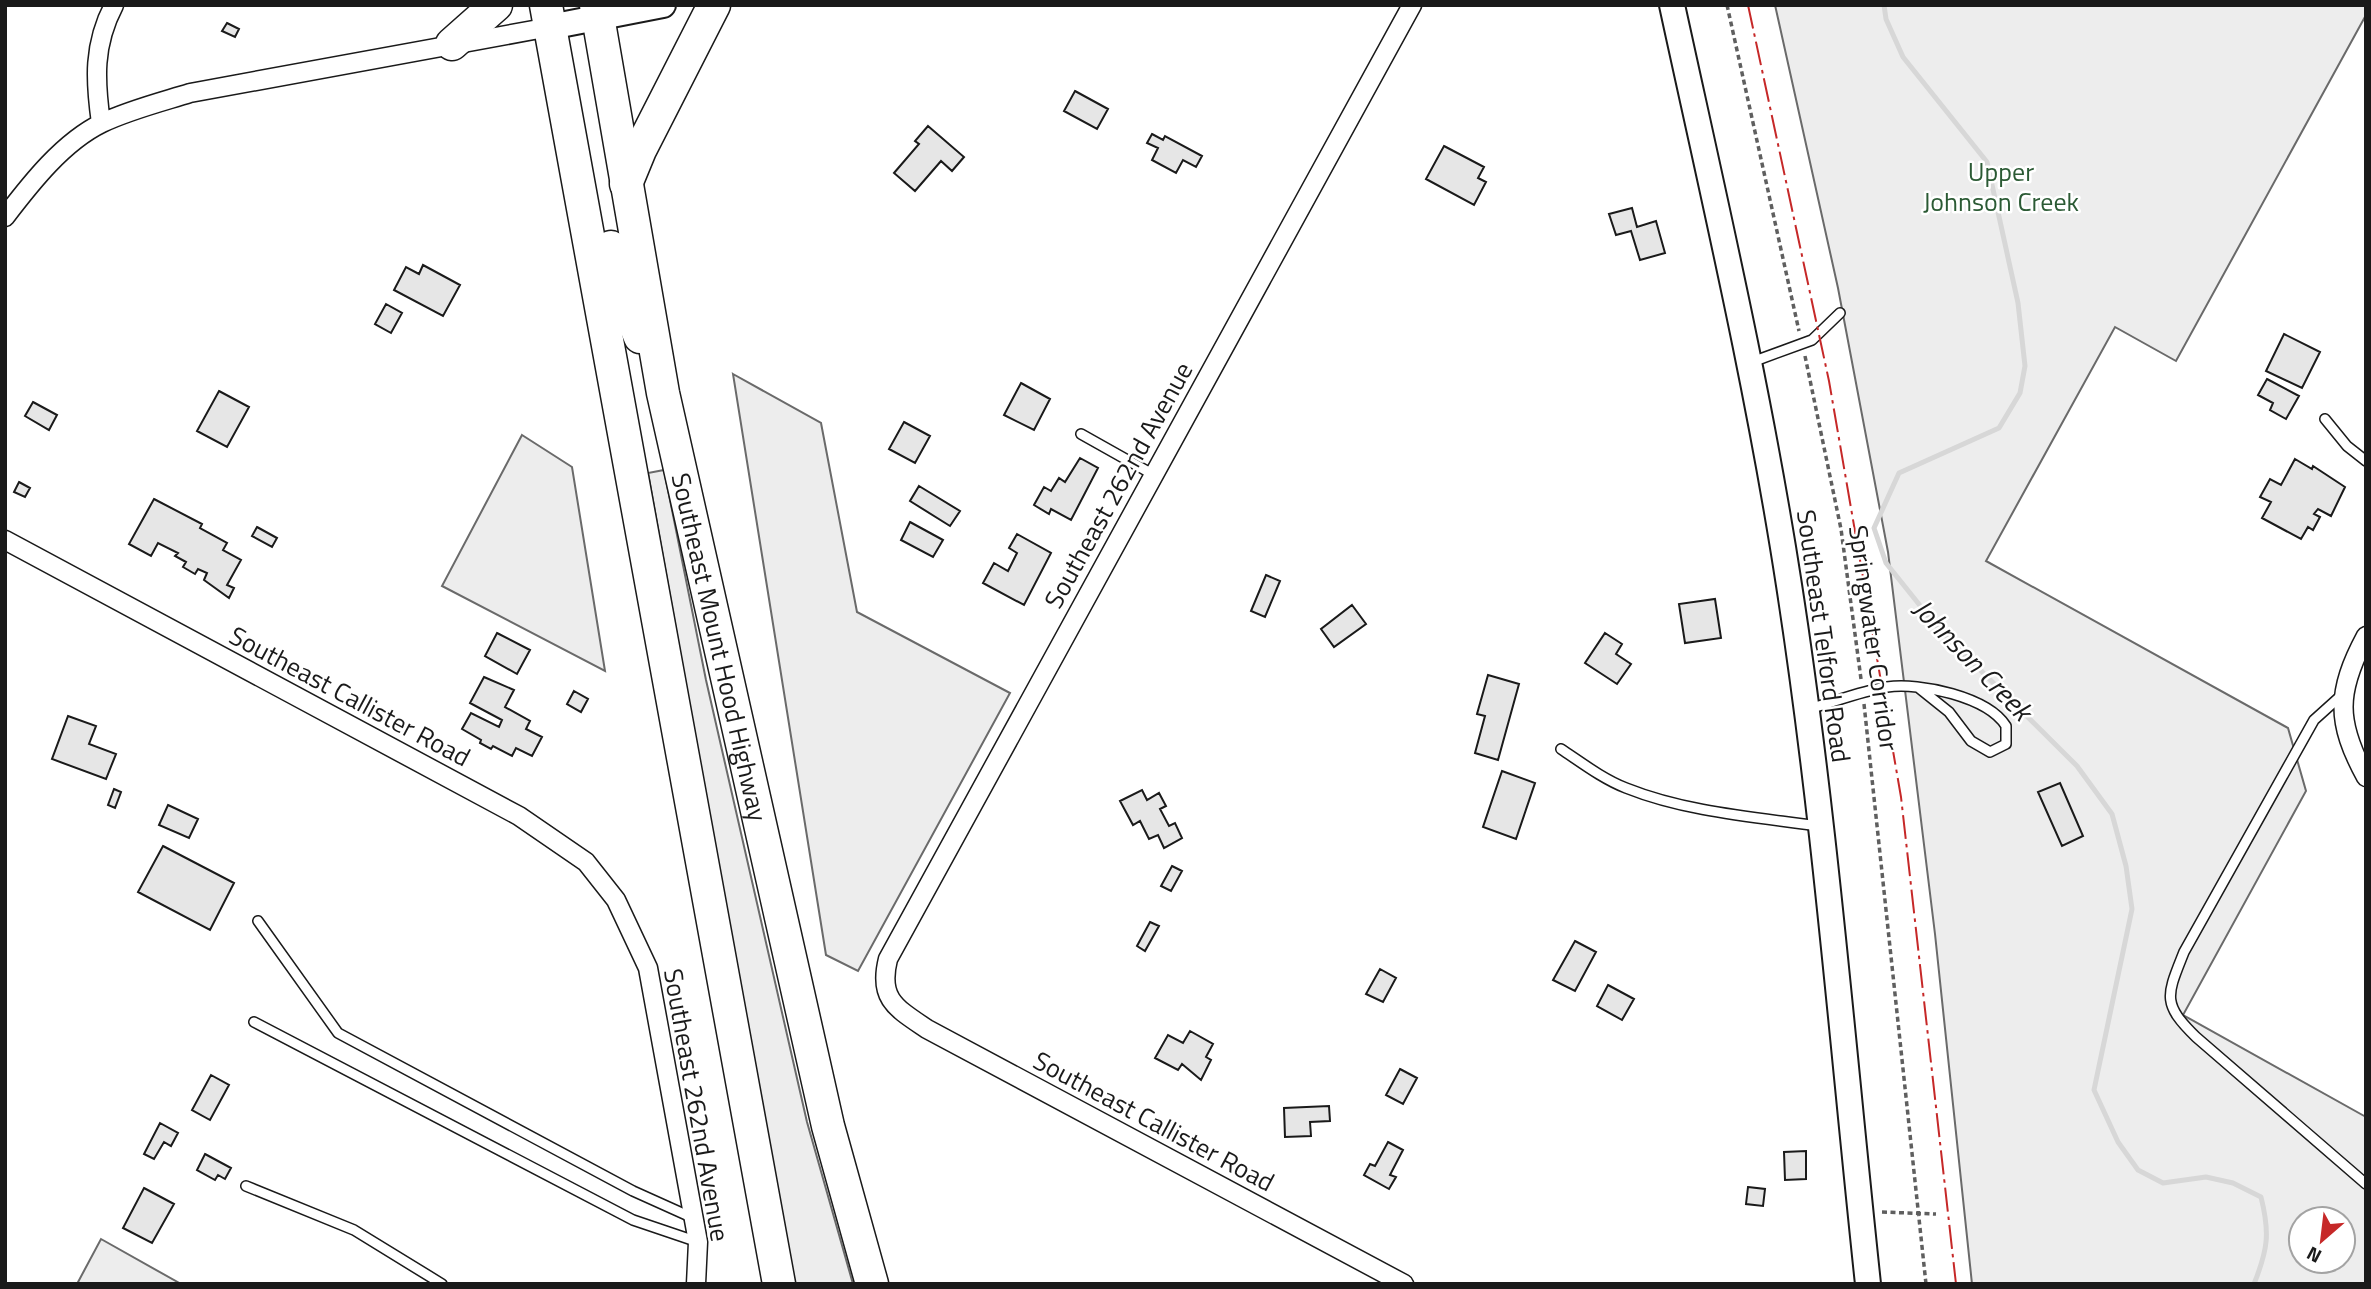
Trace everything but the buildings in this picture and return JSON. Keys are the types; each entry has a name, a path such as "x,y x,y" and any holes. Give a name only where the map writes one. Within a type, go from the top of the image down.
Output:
{"highway":[{"path":"452,44 496,5"},
{"path":"626,184 640,150 714,5"},
{"name":"Southeast Mount Hood Highway","path":"594,9 663,393 825,1113 872,1284"},
{"path":"548,16 577,58 616,279 663,393"},
{"name":"Southeast Mount Hood Highway","path":"548,16 779,1284"}],"street":[{"path":"101,123 94,79 101,39 114,5"},
{"path":"5,217 65,150 101,123 190,93 452,44 548,16 594,9 663,5"},
{"name":"Southeast 262nd Avenue","path":"887,995 883,980 888,959 1412,5"},
{"name":"Southeast Telford Road","path":"1671,5 1750,363 1789,587 1820,826 1868,1284"},
{"name":"Southeast Callister Road","path":"5,540 519,816 586,862 616,900 635,938"},
{"path":"2366,636 2352,662 2342,705 2348,744 2366,777"},
{"name":"Southeast 262nd Avenue","path":"635,938 648,968 698,1242 695,1284"},
{"name":"Southeast Callister Road","path":"887,995 899,1010 927,1029 1404,1284"}],"lane":[{"path":"1750,363 1802,345 1818,336 1840,313"},
{"path":"2325,419 2347,446 2366,461"},
{"path":"1081,434 1154,475"},
{"path":"1806,710 1886,687 1919,688 1973,701 1994,712 2006,726 2006,744 1990,752 1979,747 1949,712 1919,688"},
{"path":"2344,692 2314,720 2184,952 2168,990 2175,1017 2366,1184"},
{"path":"1561,749 1605,778 1649,797 1708,810 1820,826"},
{"path":"258,921 338,1033 633,1191 693,1218"},
{"path":"254,1022 633,1220 698,1242"},
{"path":"246,1186 354,1230 442,1284"}],"path":[{"name":"Springwater Corridor","path":"1727,5 1841,529 1863,694 1926,1284"},
{"path":"1860,1212 1936,1214"}],"shaded area":[{"name":"Upper Johnson Creek","path":"1775,5 2366,5 2366,15 2176,361 2115,327 1986,561 2288,728 2306,791 2183,1015 2366,1117 2366,1284 1972,1284 1935,934 1888,552 1838,288"},
{"path":"733,374 821,423 857,612 1010,693 858,971 826,955"},
{"path":"522,435 572,467 605,671 442,586"},
{"path":"664,470 706,680 807,1122 853,1284 793,1284 648,473"},
{"path":"101,1239 181,1284 77,1284"}],"waterway":[{"name":"Johnson Creek","path":"1884,5 1886,19 1903,57 1987,162 2018,303 2025,366 2020,393 1999,428 1899,473 1874,528 1886,563 1938,628 2077,766 2112,814 2126,866 2132,909 2094,1090 2118,1142 2138,1170 2163,1183 2206,1177 2233,1183 2261,1197 2266,1221 2266,1241 2254,1284"}],"power":[{"path":"1748,5 1829,381 1901,797 1956,1284"}]}
